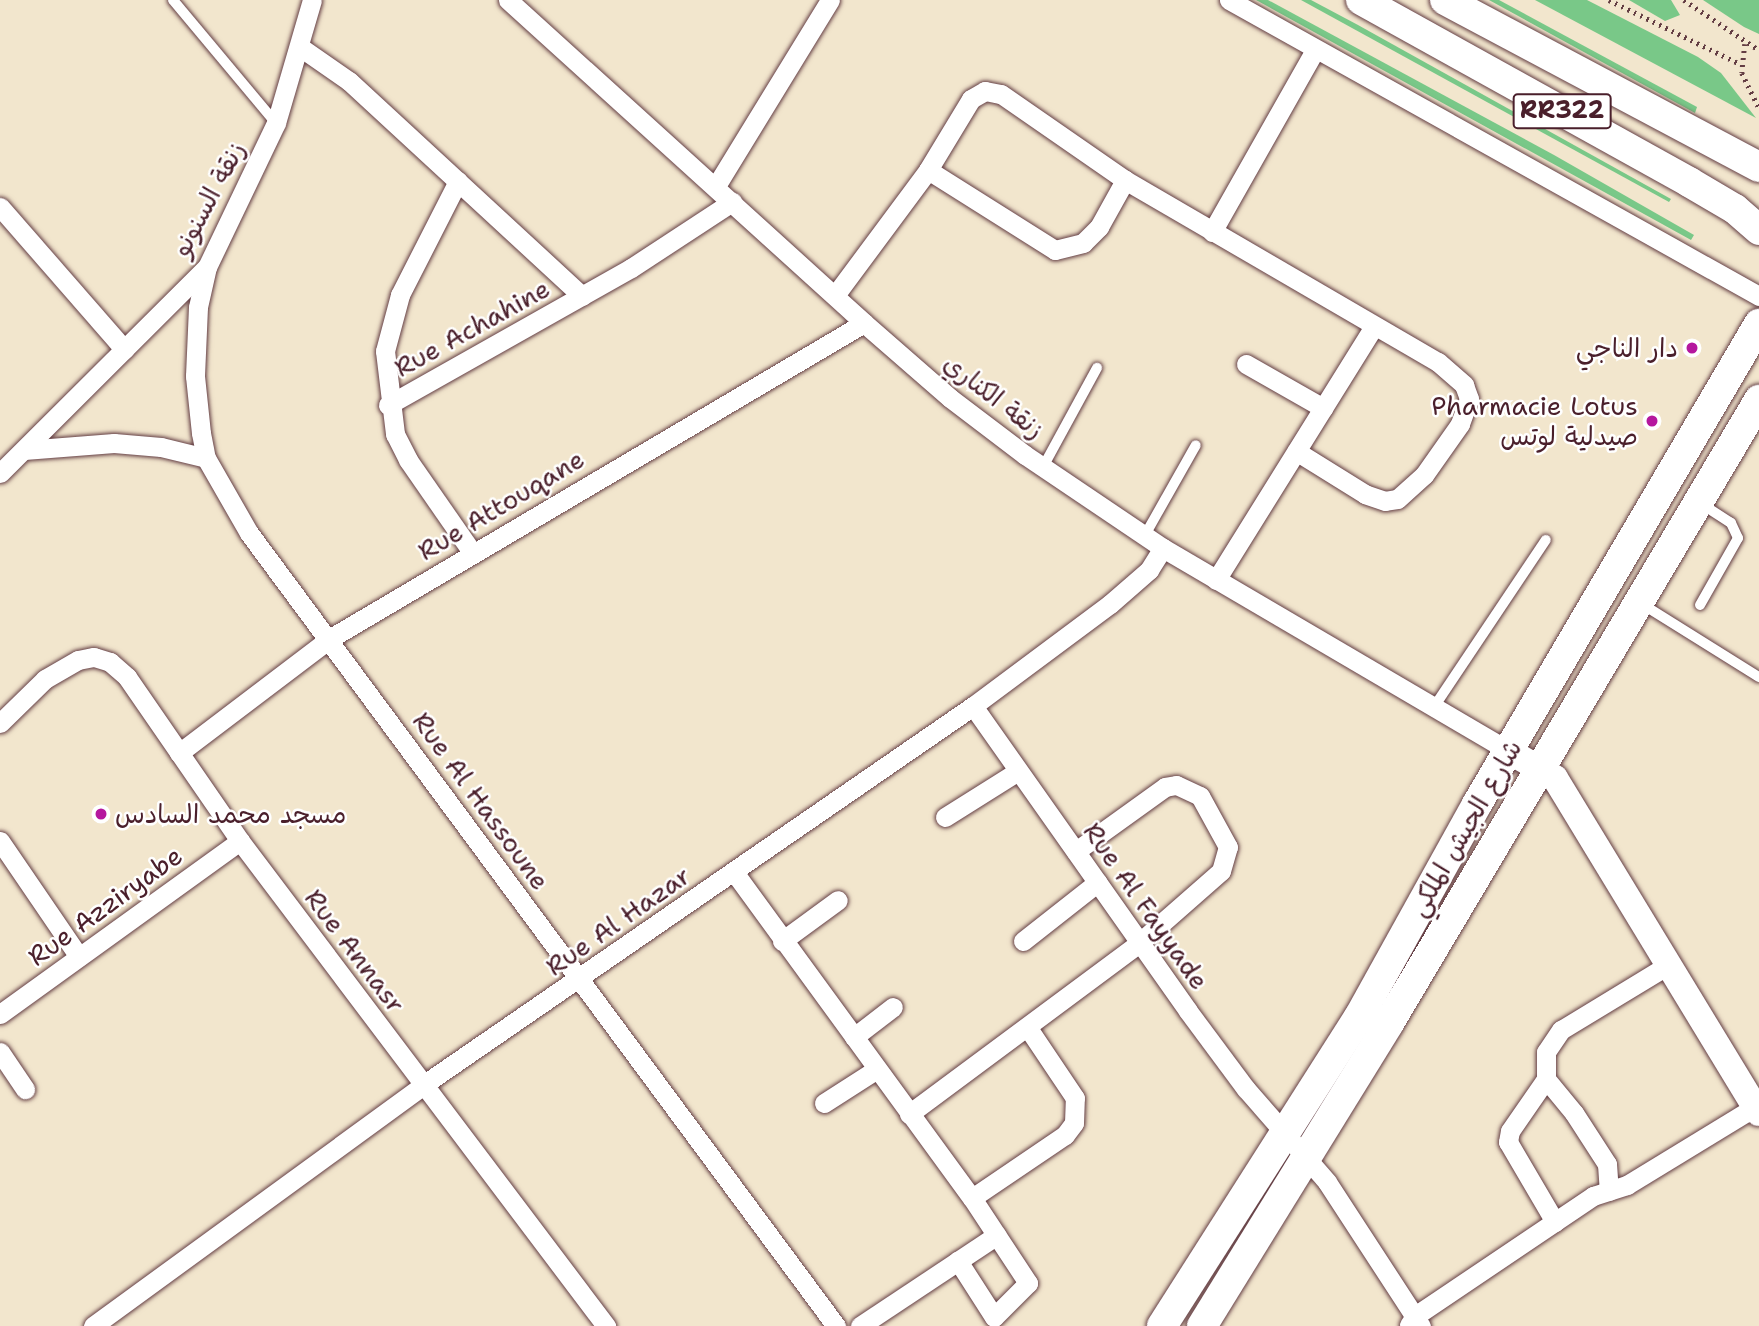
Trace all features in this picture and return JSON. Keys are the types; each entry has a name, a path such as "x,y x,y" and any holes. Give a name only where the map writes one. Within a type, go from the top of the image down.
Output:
{"main road":[{"name":"RR322","path":"1361,0 1689,182 1735,209 1759,230"},
{"name":"RR322","path":"1445,0 1759,167"},
{"name":"شارع الجيش الملكي","path":"1162,1326 1282,1133 1359,1017 1509,751 1759,324"},
{"name":"شارع الجيش الملكي","path":"1202,1326 1306,1158 1759,400"}],"street":[{"name":"زنقة السنونو","path":"0,473 207,267 276,123 312,0"},
{"name":"زنقة الكناري","path":"508,0 950,398 1043,467 1163,548 1509,751"},
{"path":"716,186 830,0"},
{"path":"1229,0 1759,296"},
{"name":"Rue Achahine","path":"300,47 349,80 582,296"},
{"path":"1212,232 1315,50"},
{"path":"835,294 928,170 971,99 991,92 1125,180 1455,374 1469,399 1460,424 1424,475 1397,499 1385,501 1365,494 1296,451"},
{"path":"928,170 1055,250 1083,243 1099,227 1125,180"},
{"name":"Rue Achahine","path":"458,181 394,313 385,351 388,405 408,460 472,552"},
{"name":"Rue Achahine","path":"388,405 684,237 732,202"},
{"path":"0,207 124,349"},
{"name":"Rue Al Hassoune","path":"207,267 198,307 195,376 206,458 249,533 836,1326"},
{"name":"Rue Attouqane","path":"179,753 329,639 472,552 864,323"},
{"path":"1216,580 1374,326"},
{"path":"1246,364 1323,408"},
{"path":"24,450 114,443 161,447 206,458"},
{"name":"Rue Al Hazar","path":"93,1326 423,1085 581,980 973,706 1110,604 1149,570 1163,548"},
{"name":"Rue Annasr","path":"0,723 45,679 78,660 94,657 110,662 127,677 240,841 601,1324"},
{"name":"Rue Al Fayyade","path":"973,706 1139,943 1282,1133 1327,1182 1415,1323"},
{"path":"1415,1323 1593,1196 1627,1185 1757,1110 1555,778 1509,751"},
{"path":"945,817 1017,771"},
{"path":"909,1114 1139,943 1221,871 1228,847 1209,809 1191,789 1165,787 1076,851"},
{"path":"0,841 79,957"},
{"name":"Rue Azziryabe","path":"0,1014 240,841"},
{"path":"734,872 972,1198 1028,1283 994,1317 958,1261"},
{"path":"1023,941 1098,882"},
{"path":"782,941 838,900"},
{"path":"1555,1222 1508,1142 1510,1131 1546,1079 1546,1052 1561,1030 1668,965"},
{"path":"854,1037 893,1007"},
{"path":"972,1198 1074,1124 1075,1098 1028,1028"},
{"path":"0,1052 25,1089"},
{"path":"824,1103 877,1069"},
{"path":"1546,1079 1574,1113 1607,1164 1609,1191"},
{"path":"860,1326 997,1236"}],"lane":[{"path":"173,0 276,123"},
{"path":"1043,467 1097,368"},
{"path":"1145,535 1196,444"},
{"path":"1698,502 1731,523 1738,538 1700,605"},
{"path":"1434,707 1546,540"},
{"path":"1639,602 1759,677"}],"path":[{"path":"1609,0 1740,64"},
{"path":"1684,0 1759,50"},
{"path":"1745,43 1740,64 1759,108"}],"green space":[{"path":"1256,0 1268,0 1554,155 1694,235 1691,240"},
{"path":"1301,0 1311,0 1358,25 1671,199 1669,202"},
{"path":"1489,0 1499,0 1697,107 1695,113"},
{"path":"1535,0 1587,0 1698,57 1721,73 1756,118"},
{"path":"1629,0 1671,0 1680,15 1665,21"},
{"path":"1703,0 1759,0 1759,34 1744,27"}],"place":[{"name":"دار الناجي","path":"1692,348"},
{"name":"Pharmacie Lotus صيدلية لوتس","path":"1652,421"},
{"name":"مسجد محمد السادس","path":"101,814"}]}
